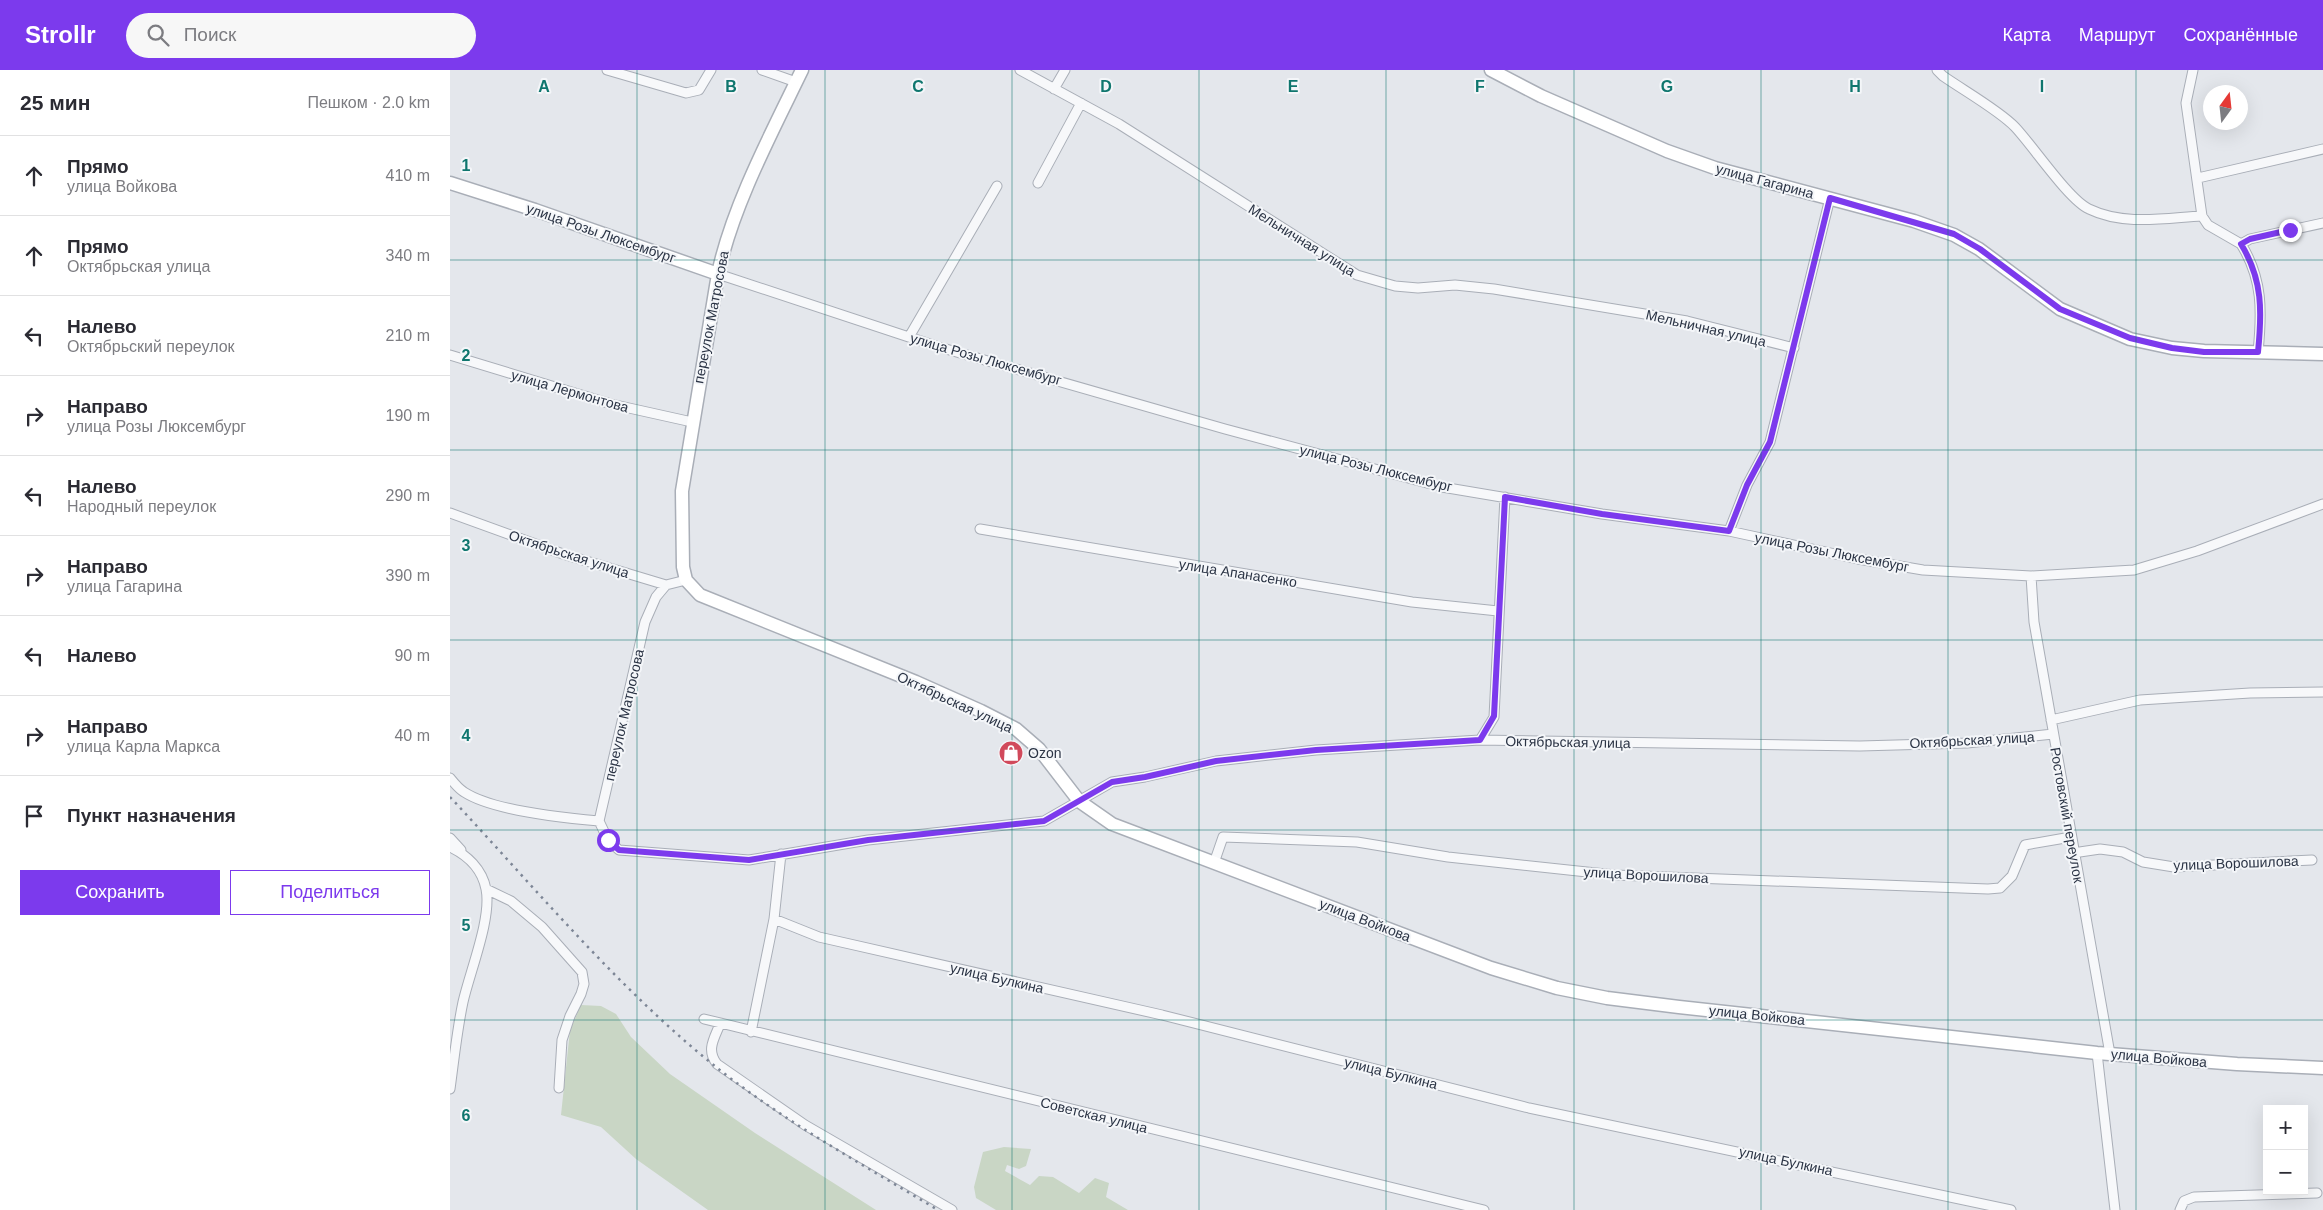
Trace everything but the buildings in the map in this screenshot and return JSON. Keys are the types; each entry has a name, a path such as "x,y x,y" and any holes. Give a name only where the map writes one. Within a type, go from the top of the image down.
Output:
{"main road":[{"name":"переулок Матросова","path":"686,580 683,567 682,491 718,274 724,248 741,203 802,70"},
{"name":"улица Гагарина","path":"1491,70 1541,96 1667,151 1715,168 1830,198 1954,234 1980,249 2060,309 2130,338 2172,348 2204,352 2323,354"},
{"name":"улица Розы Люксембург","path":"450,183 535,210 718,274"},
{"name":"Октябрьская улица","path":"686,580 700,595 916,682 1016,729 1039,749 1079,801"},
{"name":"улица Войкова","path":"1079,801 1112,824 1491,968 1557,988 1607,998 1679,1007 2104,1053 2236,1064 2323,1068"}],"street":[{"path":"607,70 686,93 700,90 711,70"},
{"path":"762,70 796,82"},
{"name":"Мельничная улица","path":"1020,70 1119,124 1357,275 1395,286 1418,288 1455,285 1494,289 1648,314 1687,321 1794,348"},
{"path":"1054,89 1065,70"},
{"path":"1938,70 1943,76 2014,125 2064,186 2086,208 2102,215 2135,220 2202,216"},
{"path":"2193,70 2186,103 2202,216 2208,225 2241,244 2250,259 2260,290 2258,352"},
{"path":"1038,183 1081,103"},
{"path":"2198,178 2323,149"},
{"path":"909,337 997,186"},
{"path":"1729,531 1747,485 1770,442 1830,198"},
{"path":"2241,244 2250,239 2323,223"},
{"name":"улица Розы Люксембург","path":"718,274 909,337 1254,436 1442,487 1602,514 1729,531 1858,559 1923,570 2031,576 2134,570 2197,551 2323,504"},
{"name":"улица Лермонтова","path":"450,355 611,404 692,422"},
{"path":"1480,740 1494,716 1505,497"},
{"name":"Октябрьская улица","path":"450,513 563,554 666,585"},
{"name":"улица Апанасенко","path":"980,529 1412,602 1498,611"},
{"name":"Ростовский переулок","path":"2031,576 2034,622 2071,837 2104,1053 2115,1210"},
{"path":"666,585 686,580"},
{"name":"переулок Матросова","path":"600,821 645,622 656,597 666,585"},
{"name":"Октябрьская улица","path":"2051,720 2140,700 2250,693 2323,692"},
{"name":"Октябрьская улица","path":"1079,801 1112,782 1145,777 1216,761 1316,750 1480,740 1860,746 1967,743 2053,734"},
{"path":"450,778 464,792 496,804 555,817 600,821 608,840 619,850 749,860 868,840 1044,821 1079,801"},
{"name":"улица Ворошилова","path":"1214,863 1223,837 1357,842 1448,857 1615,875 1988,889 2000,888 2012,876 2025,845 2071,837"},
{"path":"450,838 479,871 486,889 482,934 463,1004 450,1089"},
{"path":"450,847 465,854"},
{"name":"улица Ворошилова","path":"2073,853 2100,849 2123,852 2143,862 2174,867 2312,860"},
{"path":"751,1032 774,920 780,854"},
{"path":"486,889 511,901 542,927 582,972 584,984 562,1040 559,1088"},
{"name":"улица Булкина","path":"774,920 819,937 1162,1015 1528,1108 2011,1210"},
{"name":"Советская улица","path":"704,1019 1484,1210"},
{"path":"720,1024 711,1046 711,1056 717,1064 805,1125 952,1210"},
{"path":"2180,1210 2184,1201 2194,1197 2317,1193"}],"green space":[{"path":"581,1005 601,1006 616,1014 631,1037 670,1074 755,1133 876,1210 708,1210 636,1159 601,1127 561,1115 570,1030"},
{"path":"1004,1147 1031,1149 1026,1166 1019,1169 1007,1165 1005,1171 1030,1185 1039,1176 1053,1177 1079,1193 1095,1178 1109,1183 1106,1197 1128,1210 996,1210 976,1198 974,1187 983,1152"}],"railway":[{"path":"450,797 614,974 684,1040 721,1071 773,1109 938,1210"}],"place":[{"name":"Ozon","path":"1011,753"}],"route":[{"path":"608,840 619,850 749,860 868,840 1044,821 1112,782 1145,777 1216,761 1316,750 1480,740 1494,716 1505,497 1602,514 1729,531 1747,485 1770,442 1830,198 1954,234 1980,249 2046,301 2060,309 2130,338 2172,348 2204,352 2258,352 2260,290 2250,259 2241,244 2250,239 2290,230"}]}
